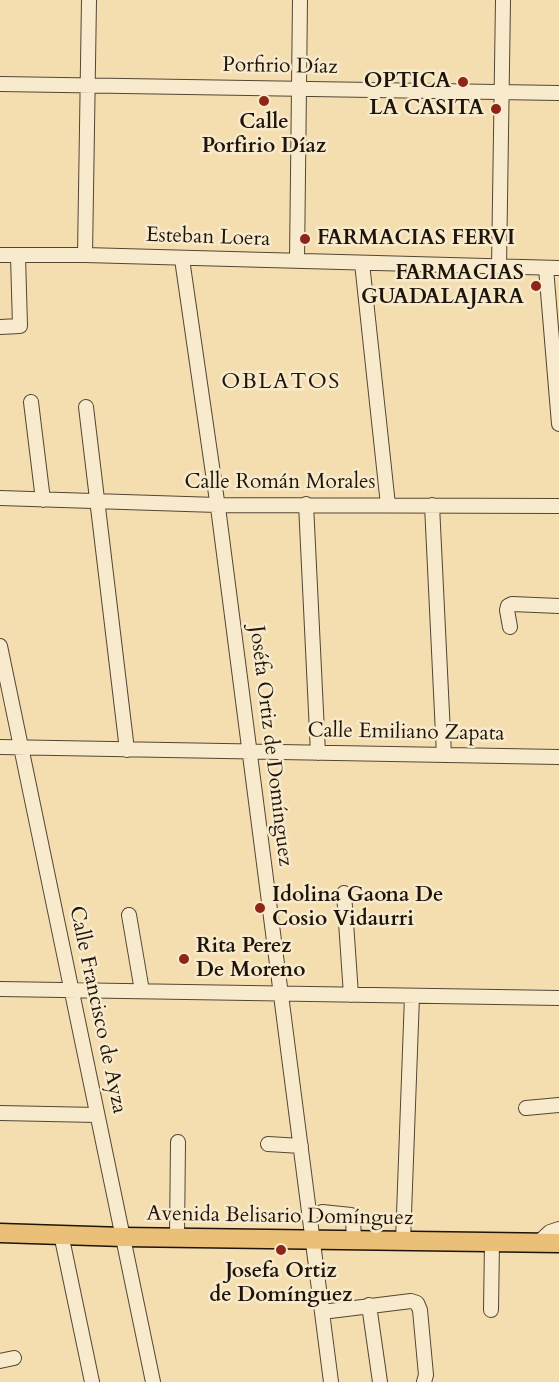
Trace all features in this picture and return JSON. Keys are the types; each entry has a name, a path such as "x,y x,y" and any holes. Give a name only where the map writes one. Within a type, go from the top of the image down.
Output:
{"main road":[{"name":"Avenida Belisario Domínguez","path":"0,1233 559,1243"}],"street":[{"path":"86,255 89,0"},
{"path":"297,261 300,0"},
{"path":"499,267 503,0"},
{"name":"Porfirio Díaz","path":"0,84 559,93"},
{"name":"Esteban Loera","path":"0,255 86,255 553,268"},
{"path":"0,327 20,326 18,256"},
{"name":"Joséfa Ortiz de Domínguez","path":"182,259 217,504 331,1382"},
{"path":"362,263 388,505"},
{"path":"553,268 559,424"},
{"path":"31,402 42,500"},
{"path":"86,407 127,750"},
{"name":"Calle Román Morales","path":"0,498 217,504 559,507"},
{"path":"306,504 318,753"},
{"path":"432,505 444,755"},
{"path":"510,627 507,606 512,604 559,606"},
{"name":"Calle Francisco de Ayza","path":"0,646 153,1382"},
{"name":"Calle Emiliano Zapata","path":"0,747 559,757"},
{"path":"344,893 351,994"},
{"path":"129,915 142,991"},
{"path":"0,989 559,998"},
{"path":"403,1241 412,996"},
{"path":"526,1108 559,1105"},
{"path":"0,1113 97,1114"},
{"path":"177,1237 178,1142"},
{"path":"268,1144 300,1146"},
{"path":"321,1212 351,1215 354,1240"},
{"path":"538,1243 550,1232 559,1228"},
{"path":"61,1234 92,1382"},
{"path":"491,1310 492,1242"},
{"path":"322,1312 411,1301 417,1303 420,1310 426,1375 424,1382"},
{"path":"369,1305 380,1382"},
{"path":"0,1361 14,1358"}],"place":[{"name":"OPTICA","path":"463,82"},
{"name":"Calle Porfirio Díaz","path":"264,101"},
{"name":"LA CASITA","path":"496,109"},
{"name":"FARMACIAS FERVI","path":"305,239"},
{"name":"FARMACIAS GUADALAJARA","path":"536,286"},
{"name":"Idolina Gaona De Cosio Vidaurri","path":"260,908"},
{"name":"Rita Perez De Moreno","path":"184,959"},
{"name":"Josefa Ortiz de Domínguez","path":"281,1250"}],"district":[{"name":"OBLATOS","path":"281,383"}]}
